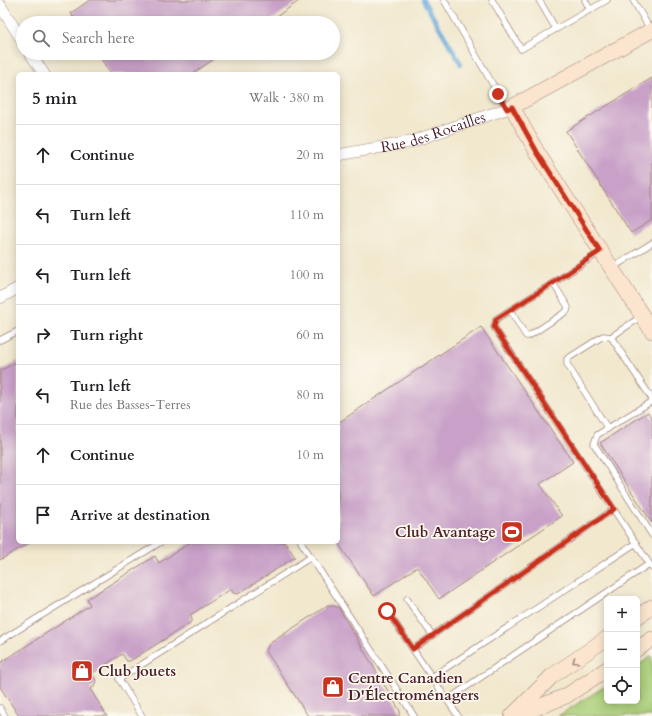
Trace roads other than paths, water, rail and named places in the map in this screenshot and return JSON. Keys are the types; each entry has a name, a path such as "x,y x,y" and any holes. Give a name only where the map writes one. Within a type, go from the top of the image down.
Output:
{"street":[{"path":"0,5 16,31"},
{"name":"Rue des Rocailles","path":"340,155 410,142 509,108 651,31"},
{"path":"35,60 43,72"},
{"path":"509,108 652,331"},
{"path":"0,298 16,289"},
{"path":"640,615 652,607"},
{"path":"640,647 652,639"},
{"path":"513,716 552,676 604,640"},
{"path":"513,716 566,696 604,671"}],"lane":[{"path":"444,0 509,108"},
{"path":"492,0 521,49 607,0"},
{"path":"539,0 556,29"},
{"path":"585,0 590,10"},
{"path":"633,0 651,31"},
{"path":"612,268 652,243"},
{"path":"447,700 651,566 494,327 496,319 600,251"},
{"path":"510,310 526,336 529,336 567,311 568,307 553,283"},
{"path":"608,429 567,364 567,359 604,336 611,337 642,316"},
{"path":"0,340 16,332"},
{"path":"611,337 652,400 597,436 594,444 652,535"},
{"path":"413,649 614,509"},
{"path":"432,677 636,543"},
{"path":"0,641 158,544"},
{"path":"302,544 414,716"},
{"path":"142,716 119,679 311,557"},
{"path":"407,599 432,635"},
{"path":"387,611 458,716"},
{"path":"0,708 5,716"}],"waterway":[{"path":"423,0 461,64"}],"place":[{"name":"Club Avantage","path":"512,532"},
{"name":"Club Jouets","path":"82,671"},
{"name":"Centre Canadien D'Électroménagers","path":"333,687"}]}
